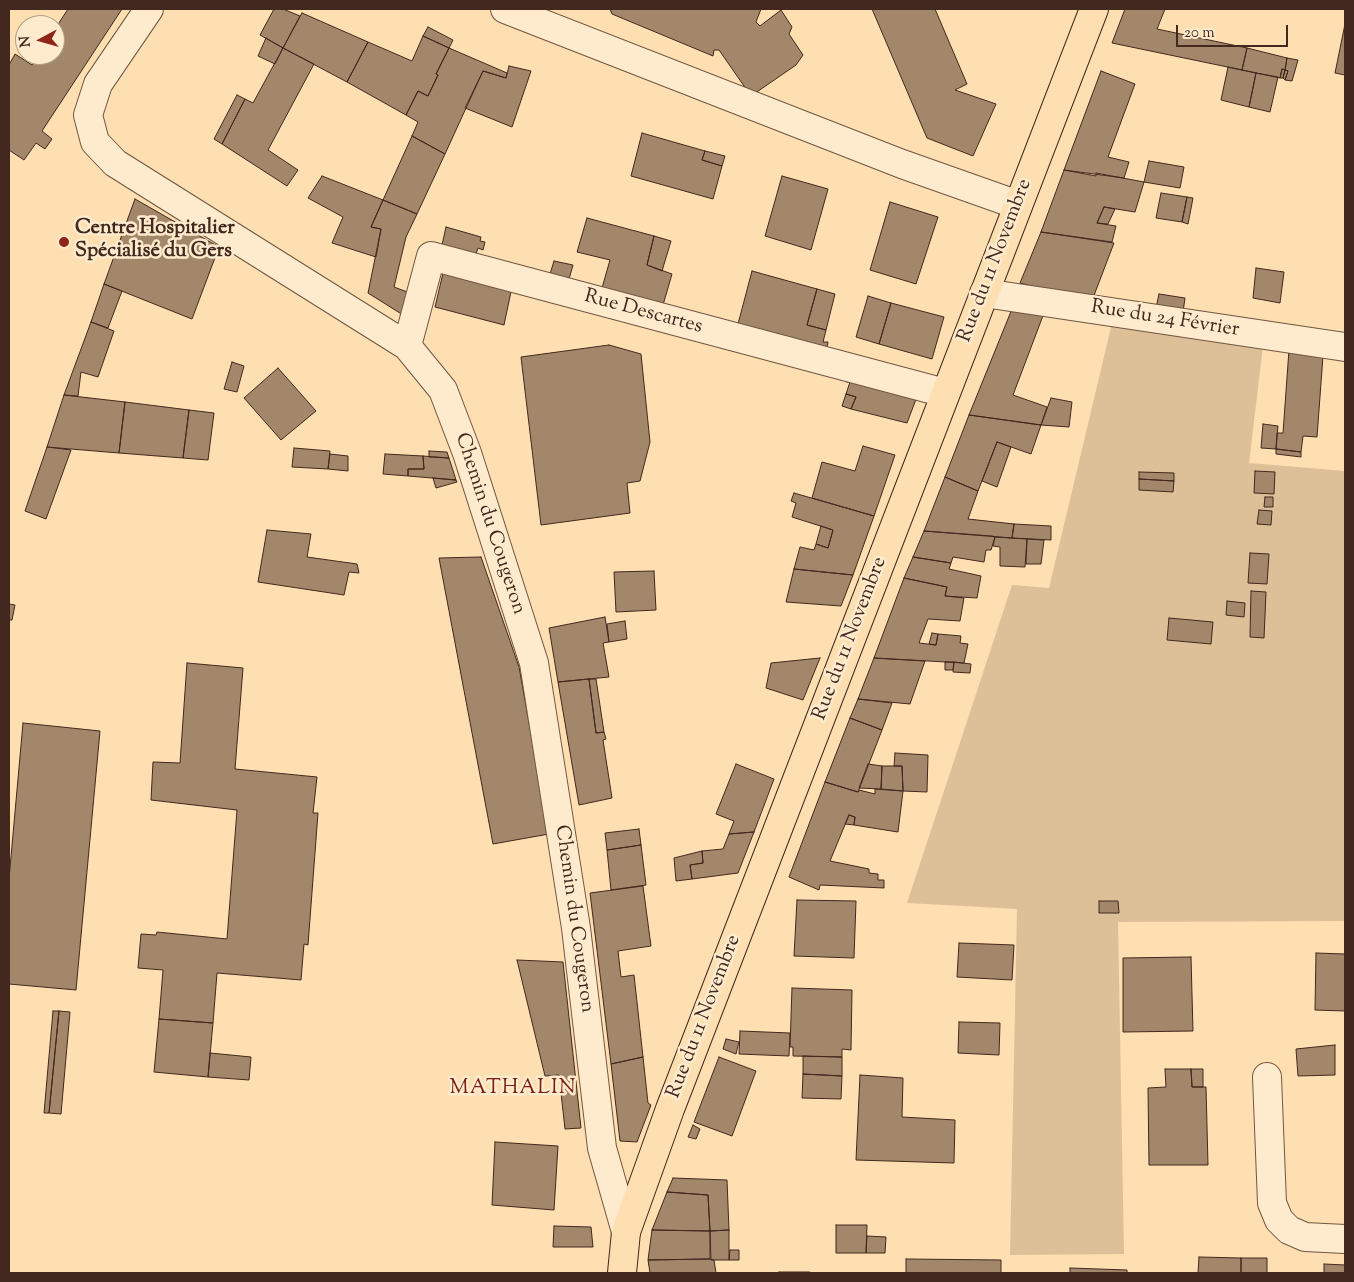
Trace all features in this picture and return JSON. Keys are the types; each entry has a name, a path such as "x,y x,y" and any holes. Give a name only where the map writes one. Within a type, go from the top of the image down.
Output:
{"main road":[{"name":"Rue du 11 Novembre","path":"622,1273 626,1232 670,1109 1094,9"}],"street":[{"name":"Chemin du Cougeron","path":"149,9 98,84 88,115 95,142 115,163 406,346 443,390 467,453 534,663 576,928 602,1148 626,1232"},
{"path":"506,9 902,164 1018,204"},
{"name":"Rue Descartes","path":"406,346 432,256 945,393"},
{"name":"Rue du 24 Février","path":"984,293 1345,347"},
{"path":"1267,1077 1272,1203 1279,1220 1289,1230 1305,1237 1345,1239"}],"shaded area":[{"path":"1112,323 1263,346 1249,463 1345,471 1345,921 1118,922 1124,1254 1010,1255 1017,909 907,903 1012,585 1049,588"}],"building":[{"path":"68,9 122,9 42,131 52,139 45,149 36,143 24,160 9,150 9,65 15,54 15,65 65,65 64,15"},
{"path":"274,9 283,9 300,16 283,48 260,35"},
{"path":"610,9 761,9 756,22 760,26 781,10 792,27 789,34 803,55 796,65 751,96 719,50 714,50 713,56 612,14"},
{"path":"872,9 935,9 967,84 955,90 996,104 973,156 927,138"},
{"path":"1125,9 1165,9 1157,29 1247,48 1242,70 1112,43"},
{"path":"302,13 368,42 347,82 283,48"},
{"path":"1345,24 1345,75 1335,73"},
{"path":"428,27 453,40 449,48 423,36"},
{"path":"423,36 449,48 428,96 418,91 406,115 347,82 368,42 412,61"},
{"path":"266,38 283,48 275,64 258,56"},
{"path":"283,48 314,64 268,150 298,170 287,186 222,144 245,99 253,103"},
{"path":"449,48 507,73 506,78 483,71 445,154 412,136 418,122 406,115 418,91 428,96"},
{"path":"1247,48 1287,58 1285,70 1282,69 1280,78 1242,70"},
{"path":"1287,58 1298,60 1292,81 1285,80 1288,71 1285,70"},
{"path":"509,66 531,71 512,127 465,108 483,71 506,78"},
{"path":"1228,67 1256,73 1249,107 1221,100"},
{"path":"1282,69 1285,70 1283,78 1280,78"},
{"path":"1285,70 1288,71 1285,80 1283,78"},
{"path":"1101,71 1135,84 1108,157 1129,162 1124,178 1064,170"},
{"path":"1256,73 1278,77 1270,112 1249,107"},
{"path":"237,95 245,99 222,144 214,139"},
{"path":"642,133 705,151 702,160 722,166 713,199 631,176"},
{"path":"412,136 445,154 417,214 383,200"},
{"path":"705,151 725,156 722,166 702,160"},
{"path":"1149,161 1184,167 1180,188 1144,182"},
{"path":"1064,170 1096,176 1096,173 1144,182 1135,212 1104,207 1097,223 1116,226 1112,242 1041,232"},
{"path":"322,176 383,200 371,227 381,229 376,257 332,243 343,217 308,198"},
{"path":"782,176 828,189 811,250 765,236"},
{"path":"1161,193 1187,197 1182,222 1156,218"},
{"path":"1187,197 1193,198 1188,224 1182,222"},
{"path":"135,199 219,247 192,319 104,284"},
{"path":"383,200 417,214 406,237 394,287 410,293 403,315 368,293 381,229 371,227"},
{"path":"890,202 938,217 916,284 870,270"},
{"path":"1104,207 1115,209 1108,224 1097,223"},
{"path":"587,218 654,236 647,265 672,274 663,305 602,288 610,260 577,252"},
{"path":"446,227 481,237 480,241 485,242 483,250 478,248 476,254 442,245"},
{"path":"1041,232 1114,243 1093,298 1050,291 1020,283"},
{"path":"654,236 671,241 662,271 647,265"},
{"path":"554,261 573,265 569,279 550,274"},
{"path":"1256,268 1284,272 1280,303 1253,298"},
{"path":"444,269 512,287 504,325 435,307"},
{"path":"752,271 817,289 807,325 826,330 823,342 828,342 827,348 738,324"},
{"path":"104,284 122,291 108,328 91,322"},
{"path":"817,289 835,294 826,330 807,325"},
{"path":"1159,294 1185,298 1183,312 1156,308"},
{"path":"868,296 891,303 879,344 856,337"},
{"path":"891,303 944,317 932,359 879,344"},
{"path":"1012,309 1044,313 1013,395 1047,407 1041,425 969,415"},
{"path":"91,322 114,331 98,377 81,372 78,396 64,395"},
{"path":"609,345 641,354 650,442 640,481 627,483 630,513 541,525 521,357"},
{"path":"1289,350 1323,356 1317,437 1303,436 1301,452 1276,449 1277,433 1283,433"},
{"path":"232,362 244,366 237,392 224,389"},
{"path":"278,368 316,411 281,440 244,398"},
{"path":"848,375 918,394 907,423 851,409 856,397 846,394 850,382 846,382"},
{"path":"846,394 856,397 851,409 842,406"},
{"path":"64,395 125,402 119,453 47,447"},
{"path":"1051,398 1072,402 1069,427 1041,425"},
{"path":"125,402 189,410 183,458 119,453"},
{"path":"189,410 214,413 208,460 183,458"},
{"path":"969,415 1041,425 1031,454 997,442 978,491 945,477"},
{"path":"1263,424 1278,426 1276,449 1261,448"},
{"path":"997,442 1011,447 997,487 982,481"},
{"path":"863,446 895,455 874,516 812,498 822,462 855,471"},
{"path":"47,447 71,450 46,519 25,511"},
{"path":"294,448 330,451 328,469 292,467"},
{"path":"1276,449 1301,452 1301,457 1276,454"},
{"path":"429,451 447,452 449,458 429,457"},
{"path":"330,454 348,456 348,471 328,469"},
{"path":"385,454 423,456 424,469 408,469 408,476 383,474"},
{"path":"423,456 449,458 456,480 408,476 408,469 424,469"},
{"path":"1255,471 1275,472 1274,494 1254,493"},
{"path":"1139,472 1174,473 1174,481 1139,479"},
{"path":"945,477 978,491 968,519 1014,524 1012,538 924,531"},
{"path":"433,478 456,480 457,482 436,488"},
{"path":"1139,479 1174,481 1173,492 1139,490"},
{"path":"794,493 874,516 853,575 794,569 800,547 814,550 816,544 828,548 833,530 792,517 796,503 791,501"},
{"path":"1265,497 1273,497 1273,507 1264,507"},
{"path":"1259,510 1272,511 1271,525 1257,524"},
{"path":"1014,524 1051,526 1051,540 1012,538"},
{"path":"821,526 833,530 828,548 816,544"},
{"path":"267,530 311,534 307,557 357,564 359,573 349,572 344,595 258,582"},
{"path":"924,531 995,537 991,550 986,550 984,562 953,557 951,563 913,557"},
{"path":"995,537 1027,539 1025,567 1000,566 1000,547 993,546"},
{"path":"1027,539 1044,540 1041,564 1026,564"},
{"path":"1250,553 1269,554 1267,584 1248,583"},
{"path":"481,557 519,667 549,834 493,844 439,558"},
{"path":"913,557 951,563 949,569 981,576 977,598 945,596 947,587 904,578"},
{"path":"794,569 853,575 841,606 786,602"},
{"path":"654,571 656,610 616,612 614,572"},
{"path":"904,578 947,587 945,596 964,598 960,621 928,619 919,643 936,645 938,634 961,636 960,643 968,644 964,663 874,658"},
{"path":"1251,591 1266,592 1264,638 1250,637"},
{"path":"1227,601 1245,603 1244,617 1226,615"},
{"path":"9,604 15,605 12,620 9,620"},
{"path":"605,617 609,642 603,643 609,677 558,682 549,628"},
{"path":"1169,618 1213,622 1211,644 1167,640"},
{"path":"625,621 627,639 609,642 607,624"},
{"path":"932,633 938,634 936,645 929,644"},
{"path":"820,658 803,700 766,688 771,663"},
{"path":"874,658 925,661 910,704 858,699"},
{"path":"945,662 954,662 953,670 945,670"},
{"path":"954,662 971,664 970,673 953,672"},
{"path":"187,663 243,668 235,769 317,777 313,813 318,813 308,945 304,944 301,980 217,973 213,1023 159,1019 163,970 138,968 141,934 156,935 157,932 227,939 237,810 151,800 153,762 180,763"},
{"path":"589,679 596,733 604,732 606,739 603,740 612,798 579,805 558,682"},
{"path":"589,679 596,679 604,732 596,733"},
{"path":"858,699 892,703 882,730 850,718"},
{"path":"850,718 882,730 858,792 825,782"},
{"path":"23,723 100,731 76,990 9,984 9,879"},
{"path":"895,753 928,755 927,792 903,791 902,766 894,766"},
{"path":"736,764 774,779 754,832 729,834 734,821 716,814"},
{"path":"868,764 882,766 881,789 859,788"},
{"path":"882,766 902,766 903,791 881,789"},
{"path":"825,782 858,792 859,790 875,794 875,789 903,791 898,832 854,825 855,817 849,815 830,861 869,869 869,873 878,874 878,880 884,880 884,888 820,885 819,890 789,877"},
{"path":"849,815 855,817 854,825 845,824"},
{"path":"639,829 641,845 607,850 605,833"},
{"path":"754,832 738,873 692,879 690,865 703,863 702,851 723,849 729,834"},
{"path":"641,845 646,885 611,890 607,850"},
{"path":"702,851 703,863 690,865 692,879 676,881 674,858"},
{"path":"643,886 651,946 618,951 621,977 634,975 643,1057 611,1064 590,893"},
{"path":"797,900 856,901 854,958 794,956"},
{"path":"1099,901 1118,901 1119,913 1099,913"},
{"path":"959,943 1014,945 1012,980 957,977"},
{"path":"1316,953 1345,954 1345,1011 1315,1010"},
{"path":"1191,957 1193,1031 1123,1032 1123,958"},
{"path":"517,960 563,962 581,1128 565,1129 559,1075 545,1076"},
{"path":"792,988 852,990 851,1050 842,1049 842,1057 793,1056 793,1047 790,1047"},
{"path":"53,1011 59,1011 49,1113 44,1113"},
{"path":"59,1011 70,1012 61,1114 49,1113"},
{"path":"159,1019 213,1023 208,1077 154,1072"},
{"path":"959,1022 1000,1023 999,1055 958,1053"},
{"path":"740,1031 790,1033 789,1056 739,1054"},
{"path":"726,1039 739,1042 736,1054 723,1049"},
{"path":"1335,1045 1335,1075 1298,1076 1296,1049"},
{"path":"210,1053 251,1057 249,1080 208,1077"},
{"path":"803,1056 842,1057 842,1076 803,1074"},
{"path":"643,1057 648,1103 651,1105 637,1142 620,1141 611,1064"},
{"path":"719,1057 756,1071 732,1136 694,1122"},
{"path":"1165,1069 1191,1069 1192,1087 1206,1087 1208,1165 1149,1165 1148,1088 1166,1087"},
{"path":"1191,1069 1203,1069 1203,1087 1192,1087"},
{"path":"803,1074 842,1076 841,1099 802,1098"},
{"path":"860,1075 903,1078 902,1117 955,1120 954,1163 856,1160"},
{"path":"693,1125 700,1129 696,1139 688,1137"},
{"path":"495,1142 558,1146 554,1210 492,1205"},
{"path":"673,1178 727,1180 729,1230 710,1231 708,1195 667,1192"},
{"path":"667,1192 708,1195 710,1231 652,1230"},
{"path":"836,1225 867,1225 866,1253 836,1253"},
{"path":"554,1226 591,1227 593,1247 553,1247"},
{"path":"652,1230 710,1231 710,1259 648,1260"},
{"path":"729,1230 729,1260 711,1260 710,1231"},
{"path":"867,1236 886,1237 885,1253 866,1253"},
{"path":"730,1250 739,1250 739,1260 729,1260"},
{"path":"1199,1257 1241,1258 1241,1273 1198,1273"},
{"path":"1241,1258 1267,1258 1267,1273 1241,1273"},
{"path":"906,1259 1001,1260 1001,1273 906,1273"},
{"path":"648,1260 714,1260 716,1273 650,1273"},
{"path":"1324,1264 1345,1265 1345,1273 1324,1273"},
{"path":"1070,1268 1127,1270 1127,1273 1070,1273"},
{"path":"810,1272 810,1273 779,1273"}],"place":[{"name":"Centre Hospitalier Spécialisé du Gers","path":"64,242"}],"district":[{"name":"MATHALIN","path":"513,1089"}]}
